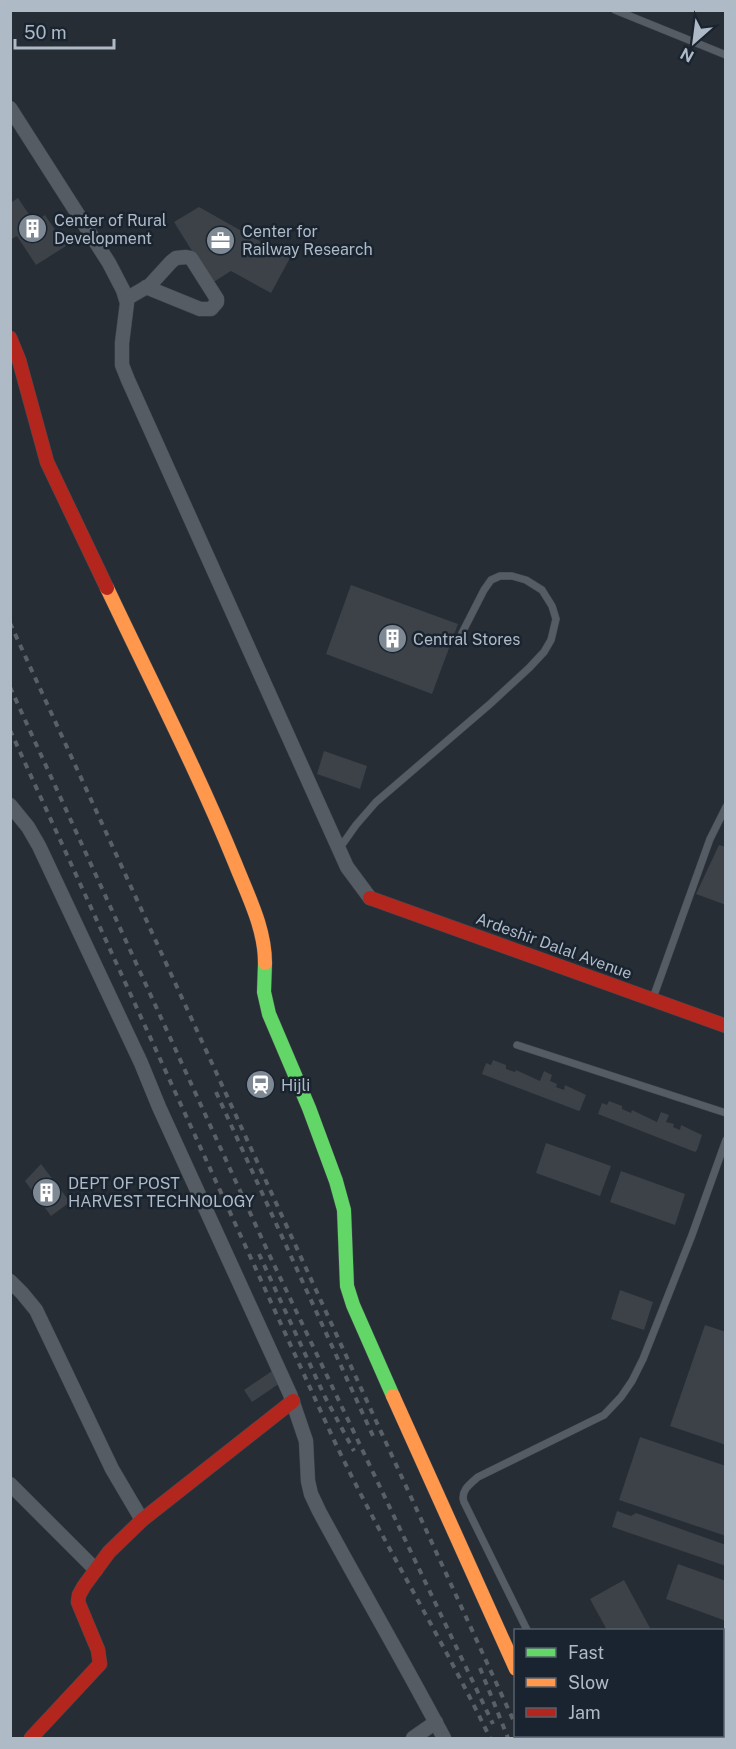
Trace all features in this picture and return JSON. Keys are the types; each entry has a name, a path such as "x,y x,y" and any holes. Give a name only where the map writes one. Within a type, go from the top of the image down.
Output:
{"street":[{"path":"10,108 109,263 123,290 127,303 122,343 122,366 339,849"},
{"path":"126,299 150,285 176,258 186,256 191,258 217,302 211,309 200,309 146,288"},
{"path":"10,338 19,360 47,462 218,822 261,928 265,949 264,992 270,1014 326,1149 344,1210 347,1286 353,1305 388,1388 514,1664"},
{"path":"10,805 28,827 44,856 255,1314 292,1401 306,1441 311,1494 444,1738"},
{"name":"Ardeshir Dalal Avenue","path":"339,849 347,867 370,898 726,1026"},
{"path":"10,1281 36,1310 112,1468 142,1521"},
{"path":"31,1738 100,1664 98,1650 78,1602 78,1595 109,1552 142,1521 292,1401"},
{"path":"10,1485 96,1570"},
{"path":"413,1738 436,1722"}],"lane":[{"path":"615,10 726,55"},
{"path":"339,849 376,802 529,668 544,652 551,640 555,619 552,606 542,590 526,580 512,576 500,576 491,579 462,633"},
{"path":"653,1000 710,838 726,807"},
{"path":"517,1045 726,1113"},
{"path":"527,1629 464,1502 463,1492 478,1477 604,1415 621,1397 643,1359 692,1235 726,1140"}],"building":[{"name":"Center of Rural Development","path":"18,198 34,222 45,215 66,246 36,265 17,236 10,240 10,203"},
{"name":"Center for Railway Research","path":"199,207 290,258 271,293 231,271 212,283 174,222"},
{"name":"Central Stores","path":"351,585 458,624 432,694 326,654"},
{"path":"324,751 367,766 360,789 317,774"},
{"path":"719,845 726,847 726,905 696,894"},
{"path":"493,1060 506,1065 506,1069 515,1072 516,1070 540,1081 544,1071 552,1075 550,1081 557,1084 556,1087 564,1090 565,1085 586,1095 580,1110 482,1074 486,1063 491,1065"},
{"path":"609,1101 622,1106 622,1109 631,1113 632,1110 657,1122 661,1112 669,1115 666,1122 674,1124 673,1127 680,1130 681,1125 702,1135 697,1150 695,1152 598,1114 602,1103 607,1105"},
{"path":"546,1143 611,1166 600,1196 536,1173"},
{"name":"DEPT OF POST HARVEST TECHNOLOGY","path":"41,1164 70,1202 51,1216 25,1181"},
{"path":"621,1171 685,1194 675,1225 610,1202"},
{"path":"620,1290 653,1302 644,1330 611,1319"},
{"path":"705,1325 726,1332 726,1445 670,1426"},
{"path":"272,1371 280,1383 252,1402 244,1390"},
{"path":"640,1437 726,1466 726,1536 619,1500"},
{"path":"617,1511 631,1516 636,1513 726,1545 726,1566 612,1527"},
{"path":"678,1564 726,1581 726,1621 666,1599"},
{"path":"624,1580 650,1628 606,1629 590,1599"},
{"path":"726,1705 726,1724 724,1722 724,1706"},
{"path":"690,1737 692,1738 664,1738"}],"railway":[{"path":"10,623 514,1722"},
{"path":"10,687 268,1252 493,1724"},
{"path":"10,730 333,1438 490,1738"},
{"path":"216,1092 373,1436"},
{"path":"259,1254 325,1397 354,1451"},
{"path":"480,1668 508,1738"}],"traffic: fast":[{"path":"265,963 264,992 269,1014 309,1108 336,1181 344,1210 347,1286 393,1396"}],"traffic: slow":[{"path":"107,588 220,828 255,912 262,937 265,963"},
{"path":"393,1396 514,1665"}],"traffic: jam":[{"path":"10,338 19,360 47,462 107,588"},
{"path":"370,898 726,1026"},
{"path":"31,1738 100,1664 98,1650 78,1602 84,1586 109,1552 142,1520 293,1401"}],"place":[{"name":"Center of Rural Development","path":"33,229"},
{"name":"Center for Railway Research","path":"221,240"},
{"name":"Central Stores","path":"392,639"},
{"name":"Hijli","path":"260,1085"},
{"name":"DEPT OF POST HARVEST TECHNOLOGY","path":"47,1192"}]}
